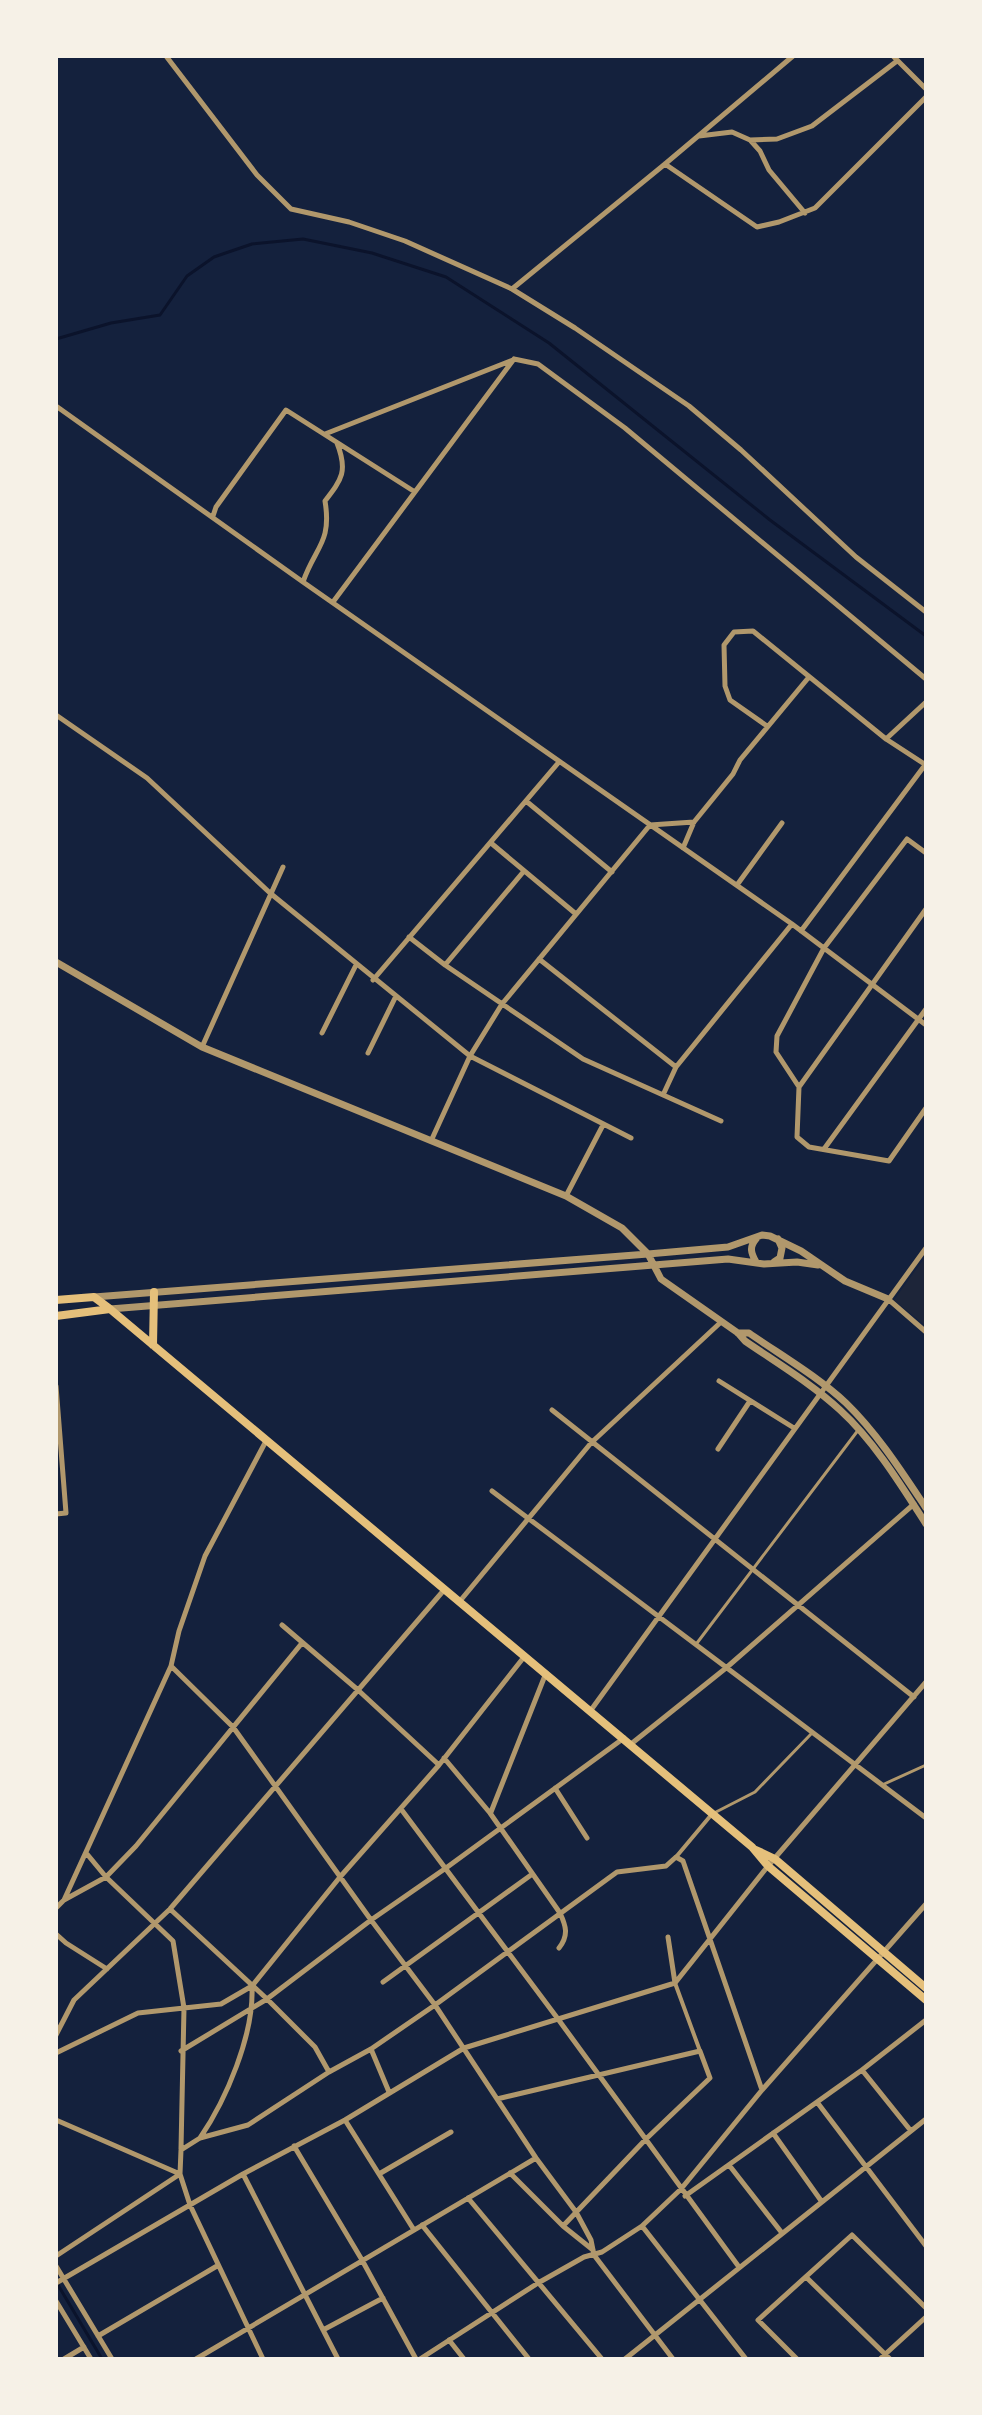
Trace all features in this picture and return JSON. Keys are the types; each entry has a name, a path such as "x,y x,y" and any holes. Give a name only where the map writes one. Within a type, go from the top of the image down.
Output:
{"main road":[{"path":"153,1346 154,1292"},
{"path":"56,1300 94,1297 110,1309 712,1814 926,1988"},
{"path":"56,1316 110,1309"},
{"path":"772,1863 877,1961 926,2000"}],"street":[{"path":"166,56 257,175 291,209 349,222 405,241 512,289 575,328 689,406 856,557 926,612"},
{"path":"512,289 793,56"},
{"path":"750,140 777,139 812,126 895,59 926,89"},
{"path":"665,164 757,227 815,208 926,97"},
{"path":"698,136 732,132 750,140 760,151 769,170 805,213"},
{"path":"333,602 514,359"},
{"path":"325,434 514,359 538,364 625,428 926,679"},
{"path":"56,406 792,924 926,1025"},
{"path":"213,516 216,507 286,410 415,493"},
{"path":"303,582 308,567 322,547 328,524 325,501 342,480 343,459 337,442"},
{"path":"767,726 730,700 725,686 724,645 734,632 753,631 886,739 926,764 801,931"},
{"path":"683,848 694,822 767,726 809,677"},
{"path":"886,739 926,702"},
{"path":"56,715 147,778 270,893 395,998 470,1056 631,1138"},
{"path":"373,980 559,762"},
{"path":"526,801 612,872"},
{"path":"431,1141 470,1056 502,1004 576,914 650,825 694,822"},
{"path":"737,885 782,823"},
{"path":"799,1087 776,1052 777,1036 824,948 907,839 926,853"},
{"path":"491,843 576,914"},
{"path":"202,1047 283,867"},
{"path":"445,965 524,871"},
{"path":"926,909 799,1087 797,1137 809,1147 889,1161 926,1108"},
{"path":"663,1095 676,1067 792,924"},
{"path":"409,937 583,1059 721,1121"},
{"path":"539,959 676,1067"},
{"path":"56,962 202,1047 566,1196 622,1228 648,1254 661,1279 738,1333 749,1333 865,1424 916,1502 926,1524"},
{"path":"322,1033 356,965"},
{"path":"368,1053 395,998"},
{"path":"824,1149 926,1009"},
{"path":"566,1196 603,1125"},
{"path":"94,1297 728,1247 770,1236 801,1251 845,1281 888,1299 926,1332"},
{"path":"756,1262 751,1254 751,1244 757,1237"},
{"path":"772,1264 780,1258 782,1248 778,1239"},
{"path":"591,1710 926,1248"},
{"path":"110,1309 728,1259 820,1265"},
{"path":"459,1602 591,1443 721,1322"},
{"path":"719,1381 794,1428"},
{"path":"56,1386 66,1513 56,1514"},
{"path":"822,1389 859,1429 916,1502 926,1508"},
{"path":"718,1449 750,1401"},
{"path":"552,1410 914,1697"},
{"path":"64,1900 171,1666 179,1631 205,1556 266,1441"},
{"path":"492,1491 926,1818"},
{"path":"181,2051 267,1999 371,1920 726,1668 916,1502"},
{"path":"56,2035 74,2000 170,1909 444,1590"},
{"path":"282,1625 439,1765"},
{"path":"56,1908 64,1900 106,1877 136,1846 302,1643"},
{"path":"56,2053 138,2013 221,2004 252,1986 340,1877 439,1765 525,1656"},
{"path":"171,1666 233,1727 371,1920 407,1965 536,2158 576,2212 591,2240 593,2253"},
{"path":"490,1813 546,1673"},
{"path":"56,2283 243,2174 345,2120 464,2048 675,1983 710,1937 926,1682"},
{"path":"444,1758 490,1813 560,1913 566,1928 564,1942 559,1948"},
{"path":"555,1788 587,1838"},
{"path":"401,1809 739,2267"},
{"path":"181,2150 200,2138 248,2125 329,2072 371,2049 617,1872 666,1866 712,1814"},
{"path":"87,1854 106,1877 173,1941 184,2008 180,2174 217,2266 263,2359"},
{"path":"676,1857 683,1861 762,2090"},
{"path":"383,1982 531,1875"},
{"path":"294,2146 418,2359 538,2283 642,2226 681,2189 762,2090 926,1904"},
{"path":"170,1909 315,2047 329,2072"},
{"path":"56,1934 107,1969"},
{"path":"563,2226 646,2139 710,2078 675,1983 668,1937"},
{"path":"200,2138 216,2115 235,2067 253,2006 252,1986"},
{"path":"685,2196 862,2070 926,2020"},
{"path":"371,2049 389,2092"},
{"path":"497,2099 700,2051"},
{"path":"862,2070 911,2131"},
{"path":"817,2102 926,2246"},
{"path":"625,2359 926,2119"},
{"path":"56,2120 180,2174"},
{"path":"345,2120 414,2230"},
{"path":"379,2174 451,2132"},
{"path":"773,2133 822,2202"},
{"path":"196,2359 536,2158"},
{"path":"729,2165 782,2233"},
{"path":"510,2173 593,2253 673,2359"},
{"path":"56,2256 180,2174"},
{"path":"243,2174 338,2359"},
{"path":"468,2198 602,2359"},
{"path":"422,2225 529,2359"},
{"path":"642,2226 746,2359"},
{"path":"797,2359 758,2320 852,2235 926,2308"},
{"path":"56,2266 112,2359"},
{"path":"98,2336 217,2266"},
{"path":"806,2277 885,2357 926,2317"},
{"path":"323,2330 383,2298"},
{"path":"56,2301 91,2359"},
{"path":"449,2340 464,2359"},
{"path":"64,2359 84,2347"}],"lane":[{"path":"696,1645 859,1429"},
{"path":"712,1814 755,1792 812,1733"},
{"path":"882,1785 926,1765"}],"shaded area":[{"path":"926,1256 926,1326 894,1300"}],"waterway":[{"path":"56,339 111,323 160,315 187,276 214,257 252,244 303,239 372,253 446,277 549,343 770,520 926,636"},
{"path":"58,2285 102,2359"}]}
